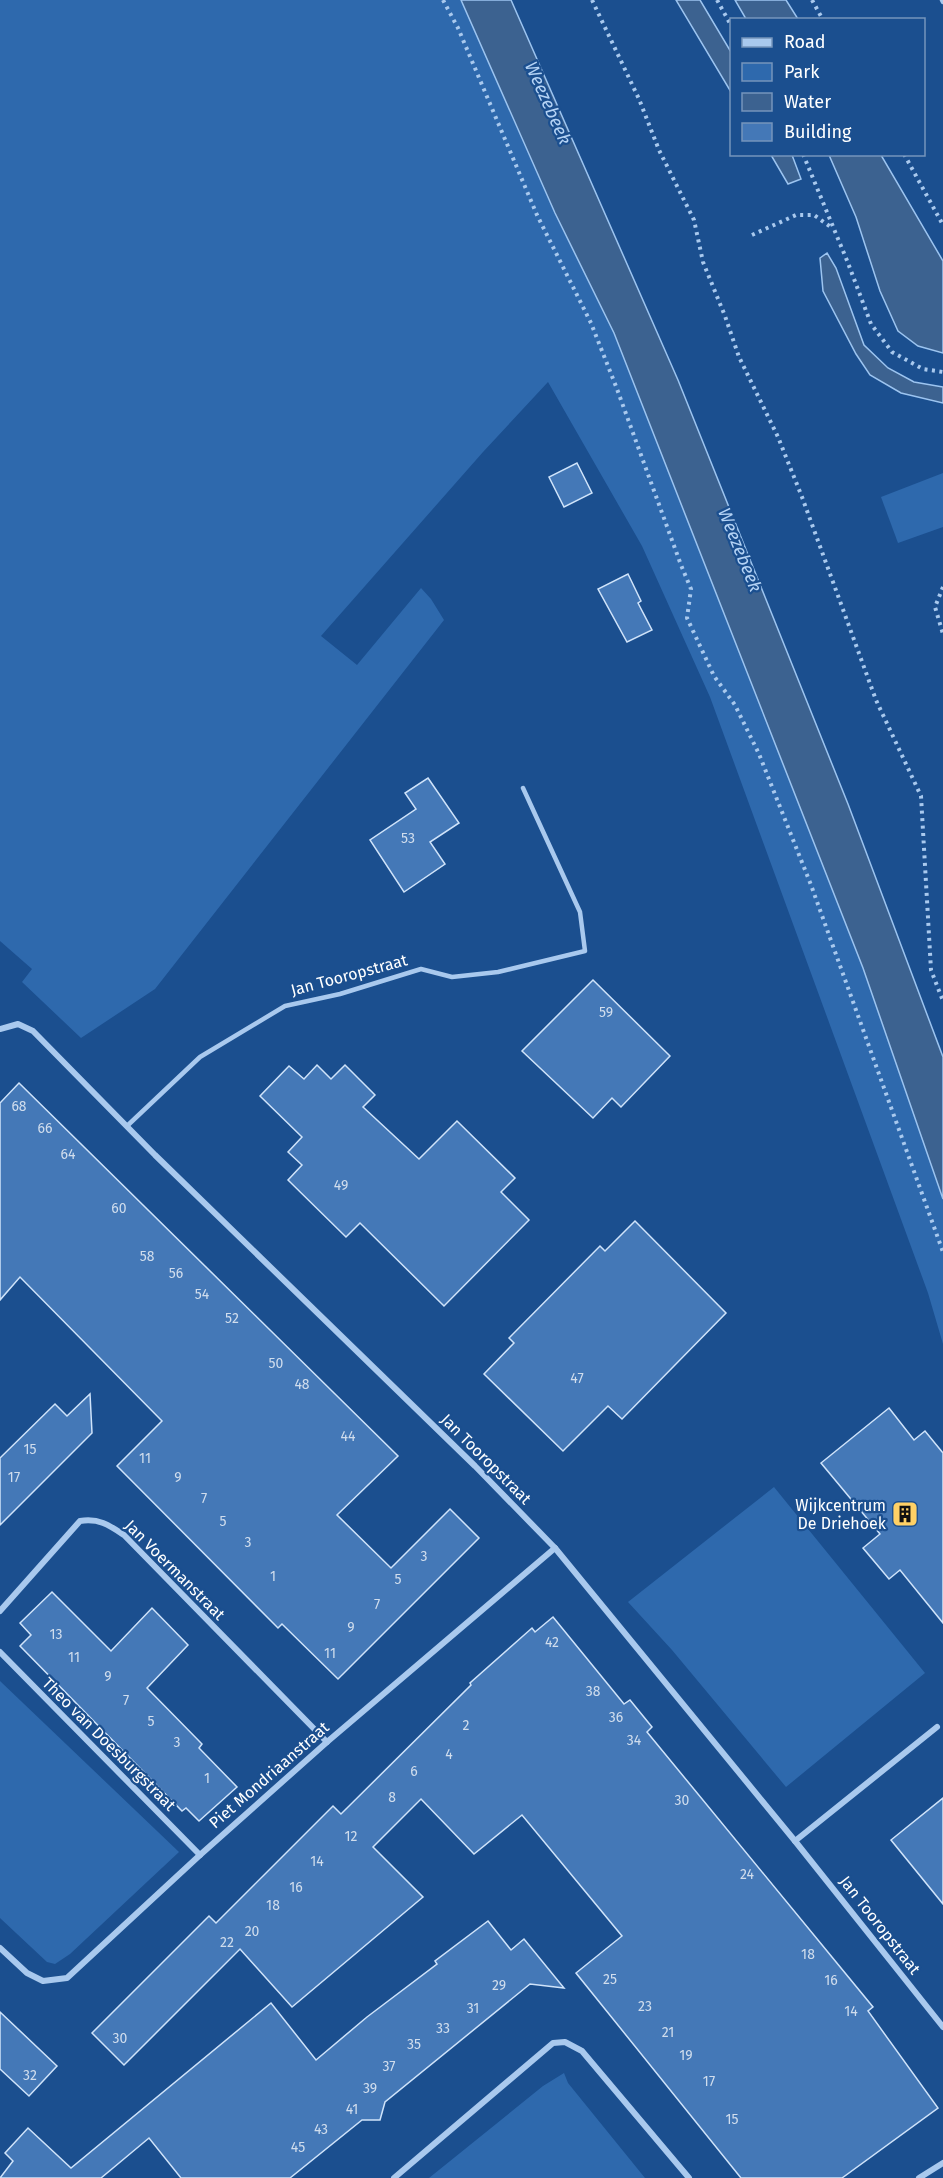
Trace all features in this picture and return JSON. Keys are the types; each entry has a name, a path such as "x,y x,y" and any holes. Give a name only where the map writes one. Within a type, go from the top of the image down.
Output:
{"street":[{"name":"Jan Tooropstraat","path":"0,1029 18,1024 33,1031 475,1466 555,1548 943,2026"},
{"name":"Jan Voermanstraat","path":"0,1611 80,1521 92,1519 106,1523 124,1535 327,1742"},
{"name":"Piet Mondriaanstraat","path":"0,1948 27,1974 43,1981 67,1978 327,1742 555,1548"},
{"name":"Theo van Doesburgstraat","path":"0,1652 200,1855"},
{"path":"795,1841 937,1727"},
{"path":"394,2178 553,2043 565,2042 582,2051 689,2178"},
{"path":"919,2178 943,2163"}],"lane":[{"name":"Jan Tooropstraat","path":"127,1126 200,1057 285,1006 340,994 421,969 452,976 498,972 585,951 580,912 523,788"}],"path":[{"path":"443,0 458,28 537,215 591,323 691,589 687,618 714,676 735,705 763,765 811,885 943,1252"},
{"path":"592,0 639,99 659,150 694,220 703,262 739,357 778,436 876,700 921,796 931,970 943,1001"},
{"path":"717,0 730,23"},
{"path":"812,0 822,18"},
{"path":"804,156 871,324 892,352 923,369 943,372"},
{"path":"905,156 943,225"},
{"path":"752,235 796,215 814,215 832,228"},
{"path":"943,587 935,606 943,634"}],"green space":[{"path":"0,0 461,0 555,213 614,333 863,968 943,1199 943,1344 928,1293 710,697 642,546 548,382 483,452 321,636 357,665 421,588 444,620 155,989 81,1038 22,982 32,969 0,941"},
{"path":"943,473 943,527 898,543 881,497"},
{"path":"774,1487 925,1673 786,1787 672,1650 628,1602"},
{"path":"0,1681 179,1852 70,1954 55,1964 47,1962 0,1918"},
{"path":"564,2073 568,2083 645,2178 429,2178 543,2086"}],"water":[{"name":"Weezebeek","path":"461,0 511,0 678,380 848,804 943,1057 943,1199 863,968 614,333 555,213"},
{"path":"676,0 700,0 730,50 730,90"},
{"path":"735,0 786,0 797,18 745,18"},
{"path":"772,156 792,156 801,179 788,184"},
{"path":"829,156 882,156 943,261 943,353 918,346 898,331 880,291 856,217"},
{"path":"827,253 836,268 864,345 888,368 914,382 943,387 943,403 901,393 870,375 856,354 823,291 820,258"}],"building":[{"path":"577,463 592,493 564,507 549,477"},
{"path":"628,574 641,601 638,603 652,630 627,642 598,589"},
{"path":"428,778 459,823 430,842 445,864 404,892 370,840 416,809 405,793"},
{"path":"593,980 670,1056 621,1107 612,1098 593,1118 522,1051"},
{"path":"317,1065 331,1079 345,1065 375,1095 363,1107 419,1159 457,1121 515,1178 501,1192 529,1220 444,1306 360,1223 346,1237 288,1180 302,1165 288,1152 302,1137 260,1096 289,1066 304,1079"},
{"path":"19,1083 398,1456 337,1515 391,1568 450,1509 479,1538 338,1679 282,1624 278,1628 117,1466 162,1421 20,1277 0,1300 0,1103"},
{"path":"635,1221 726,1313 622,1419 608,1406 563,1451 484,1374 514,1343 509,1338 600,1246 605,1251"},
{"path":"90,1394 92,1433 0,1525 0,1458 55,1404 67,1416"},
{"name":"Wijkcentrum De Driehoek","path":"889,1408 914,1440 925,1431 943,1453 943,1623 900,1570 889,1579 863,1548 880,1534 821,1463"},
{"path":"52,1592 111,1651 152,1608 188,1645 147,1688 202,1744 199,1748 237,1787 199,1821 186,1808 182,1811 20,1646 31,1635 20,1623"},
{"path":"553,1617 624,1704 630,1700 652,1727 647,1732 873,2007 868,2011 938,2108 842,2178 741,2178 576,1973 622,1936 522,1815 474,1854 421,1799 373,1847 423,1897 292,2007 240,1949 124,2065 92,2033 209,1916 216,1923 333,1806 341,1814 471,1685 470,1683 532,1628 535,1632"},
{"path":"943,1798 943,1904 891,1840"},
{"path":"488,1921 511,1950 524,1939 564,1988 530,1984 385,2102 380,2120 362,2120 290,2178 181,2178 149,2138 101,2178 0,2178 13,2161 5,2153 28,2128 71,2168 271,2003 316,2060 367,2017 437,1964 435,1961"},
{"path":"0,2012 57,2066 29,2096 0,2069"}],"place":[{"name":"Wijkcentrum De Driehoek","path":"905,1514"}]}
